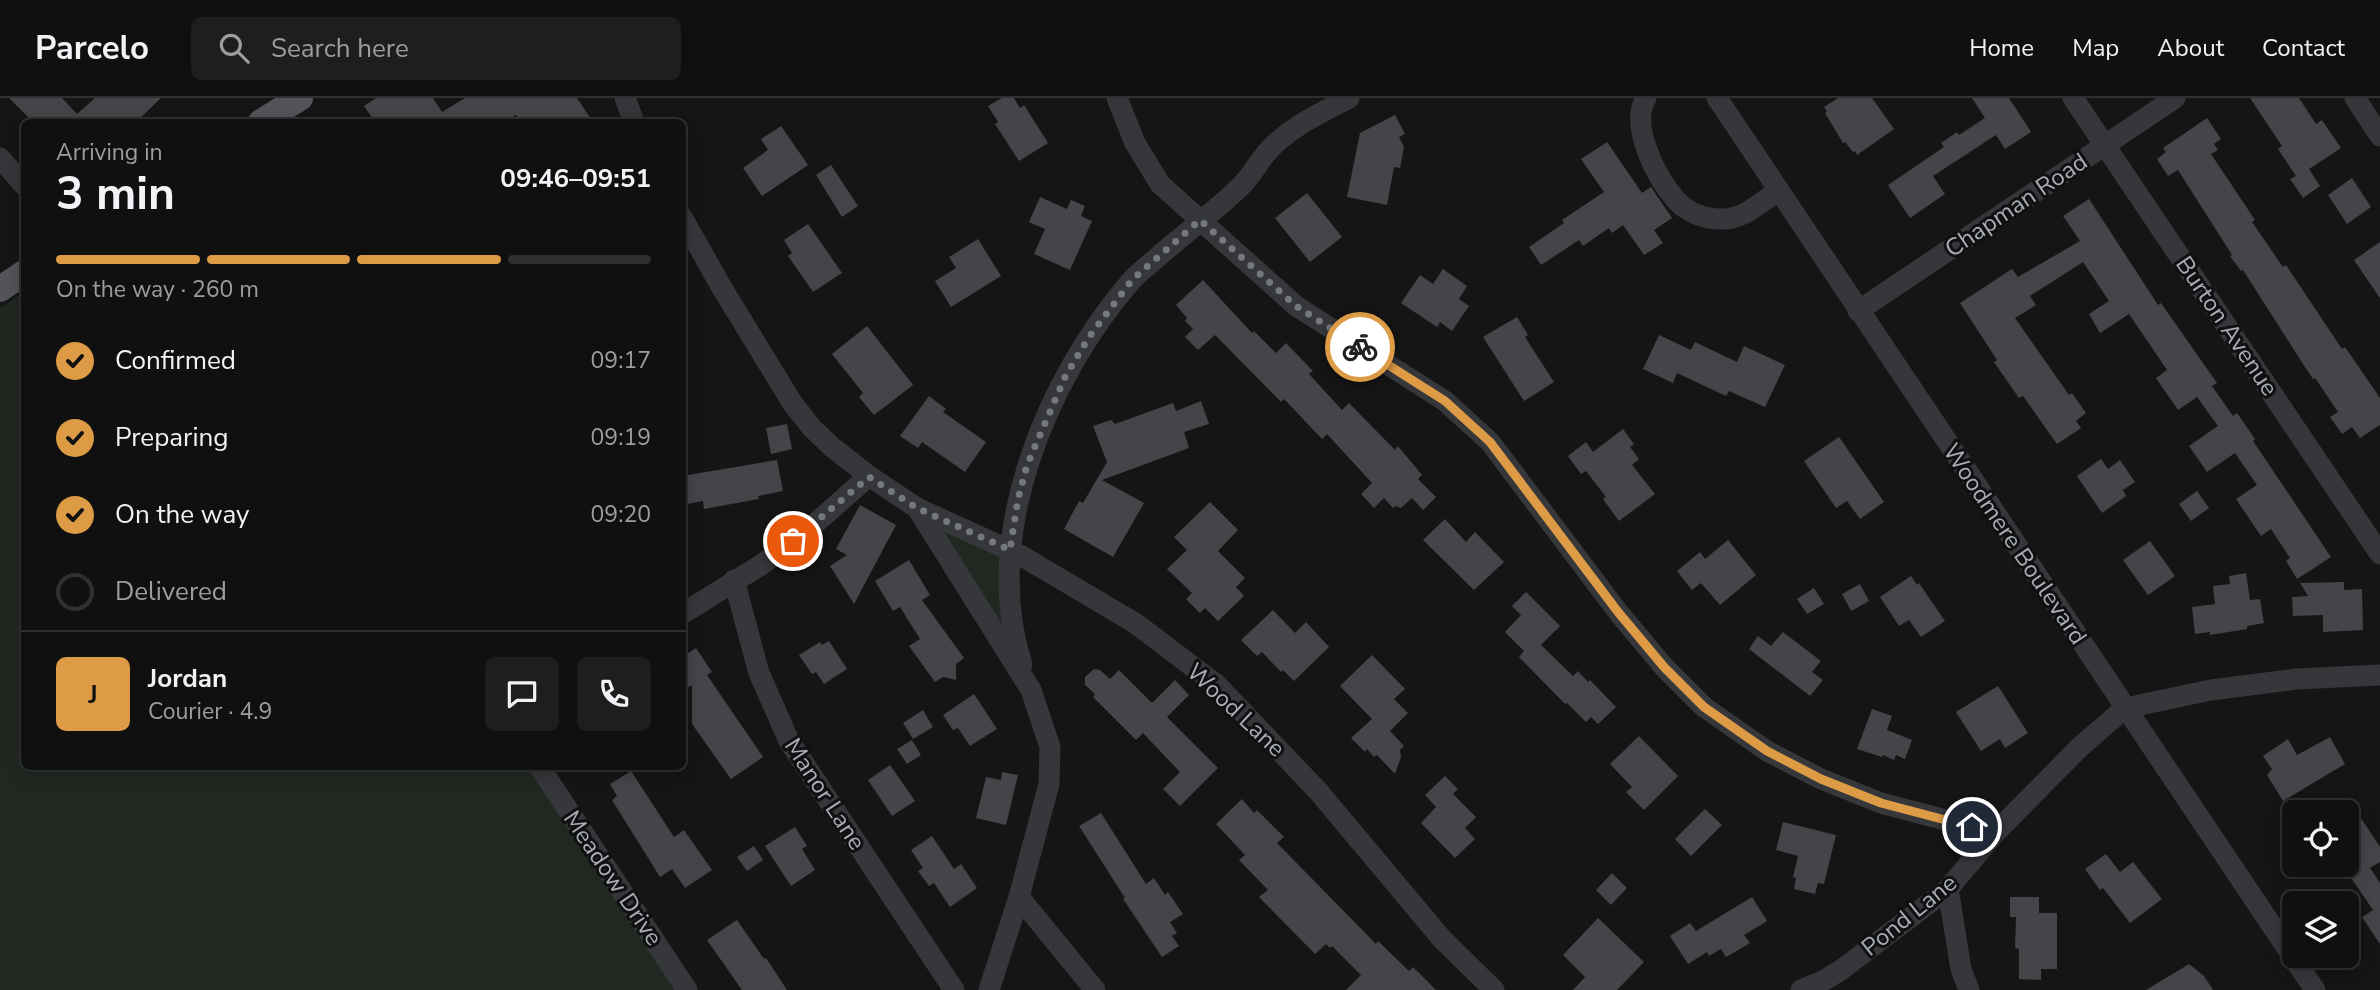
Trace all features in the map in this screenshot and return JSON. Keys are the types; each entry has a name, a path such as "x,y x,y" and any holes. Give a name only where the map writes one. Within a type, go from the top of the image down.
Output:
{"main road":[{"path":"266,119 300,98"},
{"path":"0,289 21,275"}],"street":[{"path":"625,98 633,119"},
{"path":"1117,98 1135,143 1160,184 1296,306 1445,401 1490,442 1618,612 1664,667 1704,707 1767,751 1821,779 1881,803 1995,833"},
{"path":"989,990 1019,897 1049,784 1050,747 1014,632 1010,603 1010,550 1018,499 1033,447 1071,367 1089,337 1132,280 1241,186 1269,150 1295,128 1349,98"},
{"path":"1646,98 1640,115 1644,143 1678,202 1697,216 1722,219 1739,217 1778,191"},
{"name":"Woodmere Boulevard","path":"1717,98 2315,990"},
{"name":"Burton Avenue","path":"2073,98 2380,554"},
{"name":"Chapman Road","path":"1858,311 2175,98"},
{"path":"2355,98 2380,136"},
{"path":"0,158 21,182"},
{"name":"Wood Lane","path":"686,223 793,404 812,428 869,477 917,508 1010,550 1135,623 1217,685 1318,791 1442,939 1494,990"},
{"path":"686,611 761,565 809,529 869,477"},
{"path":"917,508 1031,690"},
{"name":"Manor Lane","path":"734,580 759,673 789,741 954,990"},
{"path":"2125,708 2211,690 2273,682 2380,675"},
{"name":"Pond Lane","path":"1801,990 1841,970 1948,889 1995,833 2079,748 2125,708"},
{"name":"Meadow Drive","path":"542,770 687,990"},
{"path":"1948,889 1961,969 1969,990"},
{"path":"1019,897 1095,990"}],"shaded area":[{"path":"21,294 21,770 529,770 683,990 0,990 0,308"},
{"path":"927,516 1005,552 1011,649"}],"building":[{"path":"9,98 62,98 77,114 95,98 161,98 139,119 30,119"},
{"path":"376,98 433,98 442,112 465,98 577,98 591,119 519,119 516,115 509,119 373,119 364,106"},
{"path":"1002,98 1014,98 1020,108 1024,105 1048,143 1019,161 995,124 998,122 988,106"},
{"path":"1838,98 1872,98 1894,129 1857,155 1843,143 1825,113 1827,112 1824,107"},
{"path":"1972,98 2009,98 2031,132 2005,149 1996,135 1933,176 1945,194 1910,218 1888,185 1944,147 1941,143 1985,118"},
{"path":"2250,98 2299,98 2316,124 2322,120 2341,148 2309,169 2320,186 2303,198 2290,179 2296,176 2278,149 2282,146"},
{"path":"1395,115 1405,134 1399,137 1404,147 1400,168 1394,167 1387,205 1347,197 1360,133"},
{"path":"2207,118 2221,139 2214,144 2218,150 2211,154 2255,220 2252,222 2283,267 2286,265 2342,349 2345,347 2380,398 2380,425 2360,438 2352,427 2342,434 2330,417 2338,412 2315,378 2313,379 2243,270 2241,271 2230,256 2232,255 2178,170 2168,176 2157,159 2166,152 2163,148"},
{"path":"781,126 808,165 762,196 743,168 768,150 761,139"},
{"path":"1607,142 1642,193 1651,187 1672,218 1654,230 1663,243 1644,255 1623,225 1612,233 1609,228 1583,246 1579,240 1541,265 1529,247 1564,223 1562,220 1604,192 1581,159"},
{"path":"831,165 858,206 842,217 816,175"},
{"path":"2352,178 2371,207 2347,224 2328,195"},
{"path":"1307,193 1342,237 1310,262 1275,218"},
{"path":"1040,197 1067,209 1071,200 1085,206 1081,216 1092,221 1070,270 1034,254 1045,229 1029,222"},
{"path":"2089,199 2158,305 2161,303 2217,383 2212,386 2233,416 2237,413 2255,439 2253,441 2331,557 2297,579 2286,561 2290,558 2271,529 2261,536 2236,499 2257,485 2235,453 2207,472 2189,446 2218,426 2197,397 2178,410 2156,378 2167,370 2129,314 2100,333 2089,314 2109,301 2083,262 2030,296 2036,305 2015,318 2069,395 2072,393 2086,413 2076,421 2081,428 2057,444 2023,396 2019,398 1994,362 1997,360 1960,303 2012,269 2018,277 2080,241 2063,216"},
{"path":"808,224 842,273 813,292 788,256 792,253 784,240"},
{"path":"978,239 1001,276 951,307 935,281 956,268 949,257"},
{"path":"2380,242 2380,298 2354,260"},
{"path":"1443,269 1467,286 1459,299 1469,306 1452,331 1440,322 1437,327 1401,303 1420,275 1433,284"},
{"path":"1203,280 1252,333 1254,331 1276,353 1286,343 1313,371 1309,374 1342,410 1349,403 1395,450 1398,446 1422,475 1418,479 1436,497 1423,510 1412,498 1401,508 1393,508 1384,498 1374,508 1361,494 1372,483 1327,434 1322,439 1284,399 1281,402 1215,335 1198,350 1185,337 1193,329 1176,305"},
{"path":"1517,317 1528,335 1525,337 1554,382 1524,401 1483,337"},
{"path":"867,326 913,385 874,415 859,397 863,393 832,354"},
{"path":"1659,335 1691,350 1695,342 1737,362 1744,346 1785,365 1765,407 1729,391 1726,396 1677,373 1673,383 1643,369"},
{"path":"929,396 946,409 943,412 986,442 965,472 922,442 918,448 900,436"},
{"path":"1201,401 1209,424 1184,432 1189,448 1102,480 1144,503 1113,557 1064,529 1079,501 1083,503 1107,462 1093,426 1111,420 1115,424 1173,403 1176,411"},
{"path":"787,424 792,449 771,454 766,428"},
{"path":"1623,429 1634,444 1630,447 1639,459 1632,465 1655,494 1619,521 1603,499 1606,497 1586,471 1581,474 1568,456 1586,442 1593,452"},
{"path":"1839,437 1884,502 1860,519 1847,501 1836,508 1804,461"},
{"path":"2101,459 2108,469 2120,460 2135,482 2123,490 2126,496 2102,513 2077,476"},
{"path":"777,460 783,491 758,496 759,499 704,509 703,501 686,504 686,475"},
{"path":"2197,491 2209,508 2191,521 2179,504"},
{"path":"1210,502 1238,530 1218,551 1245,578 1236,587 1244,596 1218,621 1205,608 1200,613 1186,599 1192,593 1167,569 1187,550 1174,537"},
{"path":"860,505 896,525 854,604 830,566 847,555 836,549"},
{"path":"1445,519 1466,542 1475,532 1504,562 1474,590 1423,540"},
{"path":"1728,540 1756,575 1720,605 1701,583 1692,590 1677,571 1700,552 1705,559"},
{"path":"2150,541 2175,576 2148,595 2123,560"},
{"path":"909,560 930,595 922,600 964,658 956,664 956,680 943,677 935,682 909,646 920,639 900,607 893,611 875,581"},
{"path":"2246,573 2250,600 2260,599 2264,623 2247,626 2247,629 2210,635 2210,632 2195,634 2192,607 2215,604 2213,586 2230,584 2229,576"},
{"path":"1911,576 1917,585 1919,583 1945,621 1921,637 1909,620 1899,626 1880,597"},
{"path":"2344,582 2344,590 2362,589 2363,630 2323,632 2323,615 2293,616 2292,597 2308,596 2300,583"},
{"path":"1860,584 1869,601 1851,611 1842,594"},
{"path":"1814,588 1824,604 1807,614 1797,599"},
{"path":"1526,592 1560,626 1541,645 1573,676 1578,671 1588,682 1590,680 1616,707 1598,724 1591,717 1586,722 1565,704 1519,657 1524,651 1505,632 1521,615 1512,606"},
{"path":"1273,610 1295,633 1306,622 1329,647 1294,681 1262,652 1257,656 1241,640"},
{"path":"1783,632 1821,661 1812,672 1823,680 1810,696 1749,649 1758,636 1771,646"},
{"path":"829,641 847,669 824,684 816,672 812,674 799,655 820,642 822,645"},
{"path":"696,648 712,672 707,675 763,757 731,779 692,724 692,685 686,689 686,654"},
{"path":"1372,655 1405,689 1394,699 1408,713 1390,731 1404,746 1400,750 1401,757 1395,774 1377,755 1374,757 1367,749 1365,752 1351,738 1372,719 1340,686"},
{"path":"1094,669 1100,670 1110,679 1119,670 1152,703 1175,680 1189,695 1167,717 1218,768 1180,806 1163,789 1180,772 1143,733 1136,740 1093,697 1095,694 1085,685 1085,677"},
{"path":"1998,686 2028,733 2005,748 2000,739 1981,751 1956,712"},
{"path":"974,694 997,729 970,746 958,728 953,730 943,715"},
{"path":"1872,709 1892,716 1887,730 1912,740 1905,759 1896,755 1894,760 1857,749"},
{"path":"923,710 933,727 913,739 903,723"},
{"path":"1639,736 1678,776 1644,810 1626,792 1632,787 1610,764"},
{"path":"2330,737 2345,764 2282,800 2267,775 2272,769 2263,756 2288,739 2297,755"},
{"path":"912,740 921,755 907,764 897,749"},
{"path":"890,765 915,801 892,816 868,780"},
{"path":"631,771 674,837 684,830 712,870 685,888 672,869 660,877 612,800 617,796 610,784"},
{"path":"1002,772 1018,775 1006,825 976,818 986,777 1001,780"},
{"path":"1445,776 1458,789 1453,794 1476,817 1465,828 1475,839 1455,858 1421,823 1436,807 1425,795"},
{"path":"1242,799 1254,813 1257,810 1284,837 1277,843 1376,944 1378,941 1409,971 1413,967 1436,990 1346,990 1361,975 1332,946 1330,948 1326,944 1315,954 1259,897 1268,890 1239,860 1245,855 1216,824"},
{"path":"1705,809 1722,825 1691,856 1675,839"},
{"path":"1101,813 1146,884 1154,878 1165,895 1168,892 1183,914 1170,922 1177,933 1172,936 1179,946 1162,957 1079,826"},
{"path":"2359,815 2380,847 2380,862 2370,868 2380,883 2380,944 2362,917 2373,910 2350,877 2359,877"},
{"path":"1783,822 1836,835 1824,884 1818,883 1815,894 1794,889 1796,878 1793,877 1798,856 1776,850"},
{"path":"795,827 807,846 802,849 815,870 791,886 765,846"},
{"path":"932,836 954,869 961,864 977,888 950,907 934,883 929,886 918,871 923,868 911,850"},
{"path":"754,846 763,860 747,871 737,857"},
{"path":"2106,854 2120,872 2133,862 2162,899 2130,923 2085,869"},
{"path":"1612,873 1627,888 1611,905 1596,890"},
{"path":"1752,897 1767,921 1744,935 1750,943 1726,957 1721,949 1709,956 1707,952 1688,964 1670,936 1690,923 1696,931"},
{"path":"2010,897 2039,897 2039,913 2057,913 2057,969 2041,969 2041,980 2019,979 2019,949 2015,948 2016,917 2010,917"},
{"path":"1598,918 1644,962 1617,990 1573,990 1585,977 1563,955"},
{"path":"737,920 787,990 742,990 707,940"},
{"path":"2189,964 2204,976 2213,990 2146,990"}],"way so far":[{"path":"793,541 869,477 917,508 1010,550 1018,499 1027,465 1065,377 1089,337 1132,280 1200,220 1296,306 1360,347"}],"route":[{"path":"1360,347 1445,401 1490,442 1618,612 1664,667 1704,707 1767,751 1821,779 1881,803 1972,827"}]}
